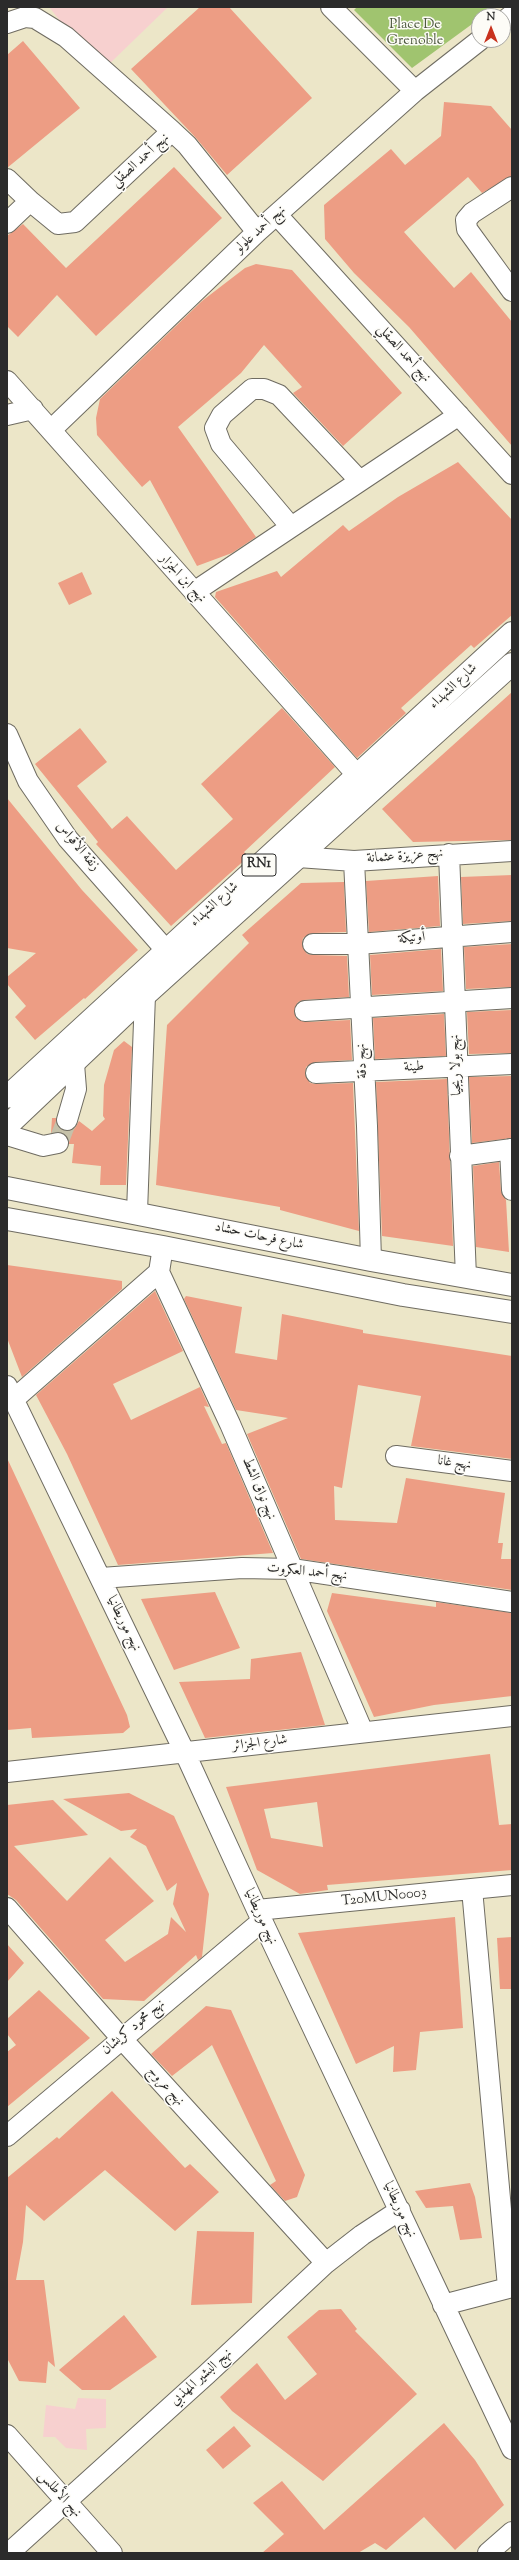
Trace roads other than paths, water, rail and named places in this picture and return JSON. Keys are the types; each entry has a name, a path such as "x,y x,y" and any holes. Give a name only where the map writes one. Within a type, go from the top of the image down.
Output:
{"main road":[{"name":"شارع الشهداء","path":"7,1097 165,949 358,776 512,633"},
{"name":"شارع الشهداء","path":"7,1126 145,995 512,664"},
{"name":"شارع فرحات حشاد","path":"7,1188 137,1212 371,1260 512,1285"},
{"name":"شارع فرحات حشاد","path":"7,1219 163,1247 403,1294 512,1312"}],"street":[{"path":"331,7 415,91"},
{"path":"7,23 25,17 36,18 66,37 172,132"},
{"name":"نهج أحمد علولو","path":"52,429 257,232 415,91 471,47"},
{"name":"نهج أحمد الصقلي","path":"7,179 30,201 58,224 74,222 172,132 187,145 257,232"},
{"path":"512,187 472,213 466,220 467,229 512,291"},
{"path":"7,223 30,201"},
{"name":"نهج أحمد الصقلي","path":"277,215 512,474"},
{"name":"نهج ابن الجزار","path":"7,381 52,429 149,542 358,776"},
{"path":"291,527 221,444 215,428 222,415 252,389 264,389 279,394 360,481"},
{"path":"7,414 32,409"},
{"path":"194,592 459,415"},
{"name":"زنقة الأقواس","path":"7,734 28,781 68,839 165,949"},
{"name":"نهج عزيزة عثمانة","path":"298,856 354,861 512,851"},
{"name":"نهج بولا ريجيا","path":"449,854 451,936 458,1066 460,1156 466,1277"},
{"name":"نهج دقة","path":"354,861 371,1260"},
{"name":"أوتيكة","path":"312,944 358,944 512,932"},
{"path":"137,1212 145,995"},
{"path":"305,1011 454,1003 512,998"},
{"path":"67,1120 76,1089 74,1064"},
{"name":"طينة","path":"316,1073 512,1064"},
{"path":"7,1135 43,1146 58,1143"},
{"path":"460,1156 511,1149 512,1190"},
{"path":"10,1393 159,1272 163,1247"},
{"name":"نهج نواق الشط","path":"159,1272 230,1424 363,1732"},
{"name":"نهج موريطانيا","path":"10,1393 185,1753 259,1916 400,2210 443,2305 512,2450"},
{"name":"نهج غانا","path":"396,1456 512,1471"},
{"name":"نهج أحمد العكروت","path":"101,1578 242,1568 292,1569 512,1602"},
{"name":"شارع الجزائر","path":"7,1772 512,1716"},
{"name":"T20MUN0003","path":"259,1916 512,1885"},
{"path":"443,2305 510,2287 472,1889"},
{"name":"نهج عروج","path":"7,1908 122,2039 326,2263"},
{"name":"نهج محمود كريشان","path":"7,2136 122,2039 259,1916"},
{"name":"نهج البشير المهذبي","path":"9,2553 207,2374 326,2263 362,2235 400,2210"},
{"name":"نهج الأطلس","path":"7,2435 65,2502 112,2553"},
{"path":"488,2553 512,2532"}],"tunnel":[{"path":"58,1143 67,1120"}],"park label":[{"name":"Place De Grenoble","path":"415,34"}]}
